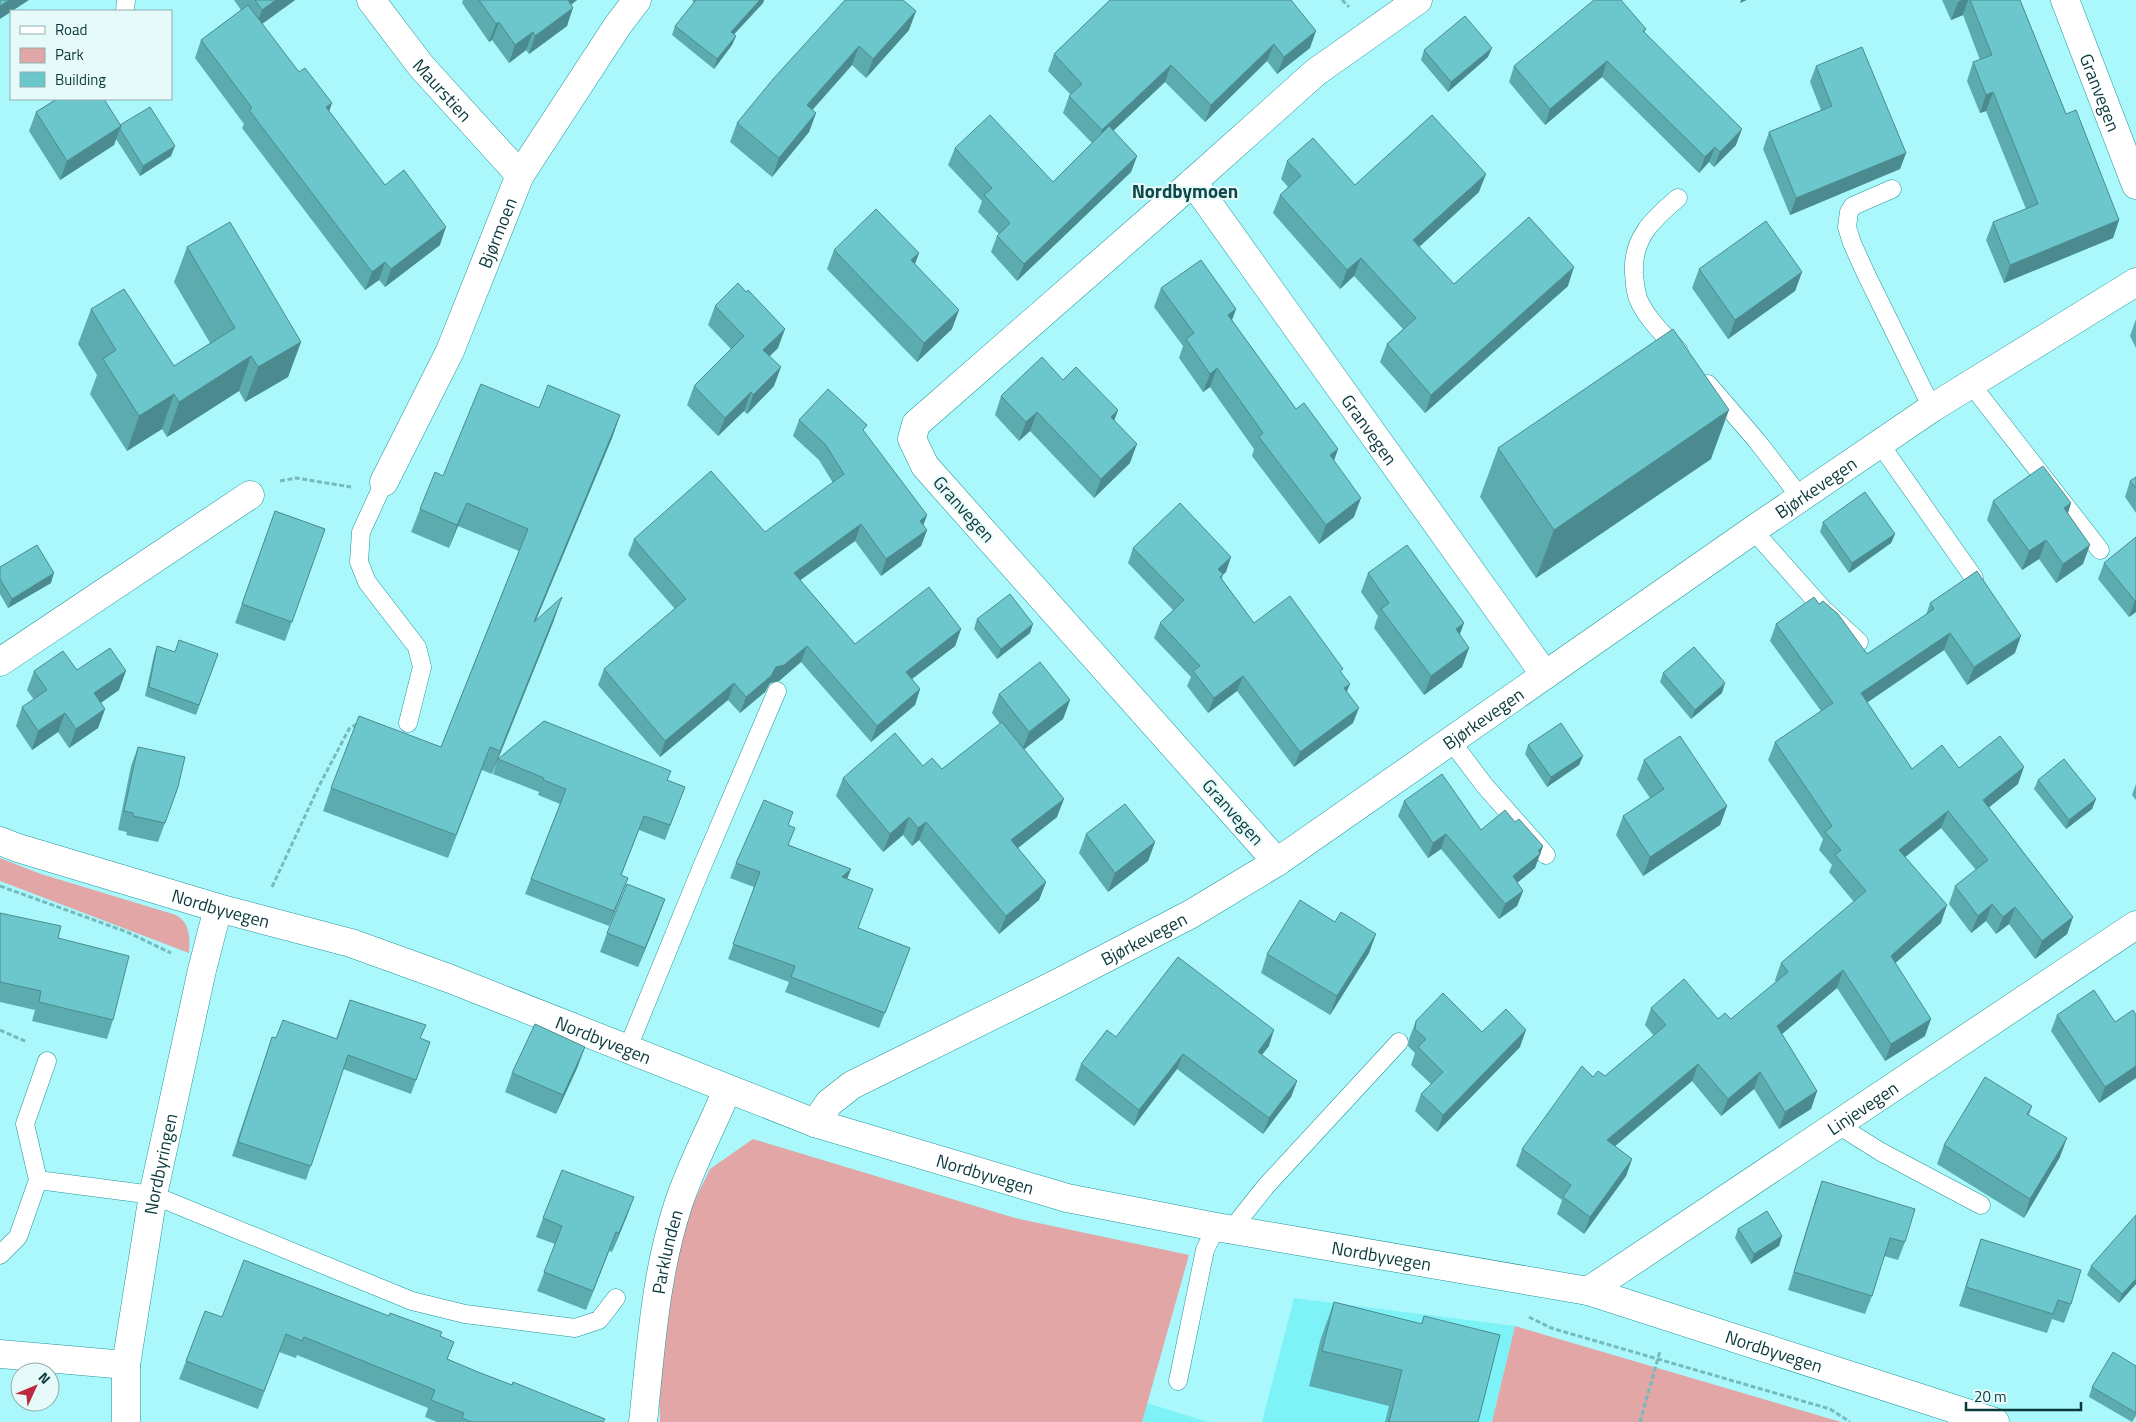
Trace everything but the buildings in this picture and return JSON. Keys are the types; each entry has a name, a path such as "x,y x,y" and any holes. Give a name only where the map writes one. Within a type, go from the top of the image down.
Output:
{"street":[{"name":"Maurstien","path":"371,0 422,66 520,175"},
{"name":"Bjørmoen","path":"384,482 450,351 520,175 618,25 637,0"},
{"name":"Granvegen","path":"1277,862 925,466 912,439 916,424 1316,72 1418,0"},
{"name":"Granvegen","path":"2065,0 2136,184"},
{"name":"Granvegen","path":"1193,182 1545,675"},
{"name":"Bjørkevegen","path":"815,1124 829,1103 852,1085 1052,986 1190,914 1277,862 1753,530 1932,408 2136,282"},
{"path":"0,662 250,495"},
{"name":"Nordbyvegen","path":"0,841 218,908 351,943 448,978 815,1124 1067,1198 1223,1229 1588,1291 1995,1422"},
{"name":"Nordbyringen","path":"126,1422 126,1365 153,1195 202,970 218,908"},
{"name":"Linjevegen","path":"1588,1291 2136,925"},
{"name":"Parklunden","path":"643,1422 657,1285 677,1206 693,1162 713,1126 727,1090"},
{"path":"0,1354 126,1365"}],"lane":[{"path":"1892,189 1853,206 1849,212 1847,227 1866,274 1932,408"},
{"path":"1678,198 1656,216 1637,243 1633,260 1635,289 1641,304 1658,328 1757,441 1801,498"},
{"path":"1970,383 2100,550"},
{"path":"1880,444 1974,578"},
{"path":"384,482 361,532 359,562 367,582 417,648 422,667 408,723"},
{"path":"1753,530 1823,609 1859,642"},
{"path":"627,1050 777,691"},
{"path":"1451,740 1485,786 1546,855"},
{"path":"1178,1381 1205,1250 1399,1042"},
{"path":"0,1255 18,1237 38,1180 25,1124 47,1061"},
{"path":"1838,1125 1882,1152 1980,1205"},
{"path":"38,1180 153,1195 412,1300 465,1314 575,1328 599,1320 616,1298"}],"path":[{"path":"250,495 279,482 296,478 355,488 384,482"},
{"path":"256,918 319,786 349,729 360,722 408,723"},
{"path":"0,886 127,932 202,970"},
{"path":"1521,1313 1551,1328 1830,1410 1850,1422"},
{"path":"1640,1422 1670,1316"}],"shaded area":[{"path":"1294,1298 1515,1326 1492,1422 1262,1422"},
{"path":"1147,1403 1208,1422 1142,1422"}],"green space":[{"path":"0,858 41,874 176,915 187,926 189,953 0,881"},
{"path":"753,1139 1015,1218 1189,1255 1142,1422 660,1422 659,1371 671,1259 689,1212 710,1169"},
{"path":"1515,1326 1841,1422 1492,1422"}],"district":[{"name":"Nordbymoen","path":"1185,190"}]}
